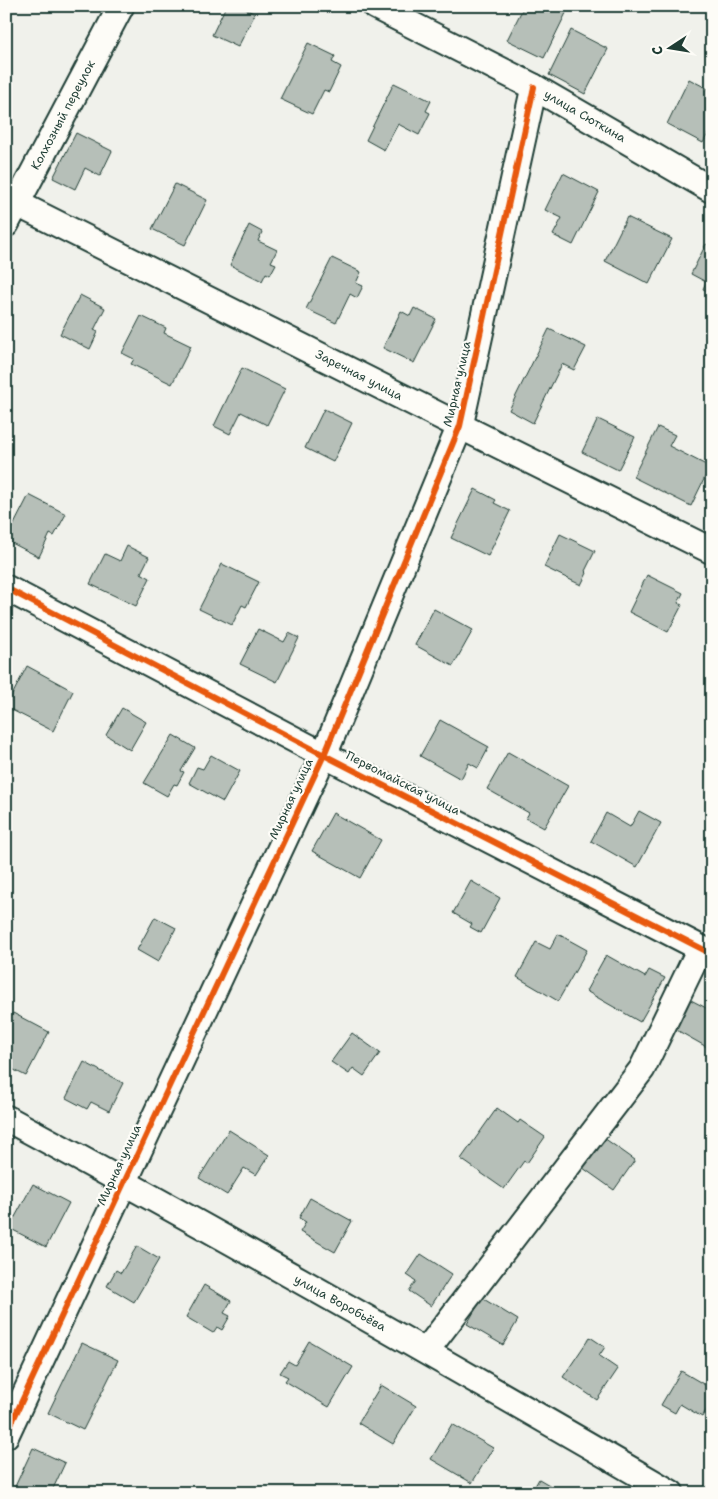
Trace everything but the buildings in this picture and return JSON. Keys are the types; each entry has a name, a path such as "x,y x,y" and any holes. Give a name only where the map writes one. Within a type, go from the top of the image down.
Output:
{"street":[{"name":"Колхозный переулок","path":"10,209 121,6"},
{"name":"улица Сюткина","path":"375,6 534,87 712,190"},
{"name":"Мирная улица","path":"6,1435 324,755 460,426 534,87"},
{"name":"Заречная улица","path":"10,209 460,426 712,551"},
{"name":"Первомайская улица","path":"6,588 706,952"},
{"path":"426,1351 642,1069 706,952"},
{"name":"улица Воробьёва","path":"6,1118 426,1351 671,1493"}],"cycle path":[{"path":"6,1435 324,755 460,426 534,87"},
{"path":"6,588 324,755 712,954"}]}
